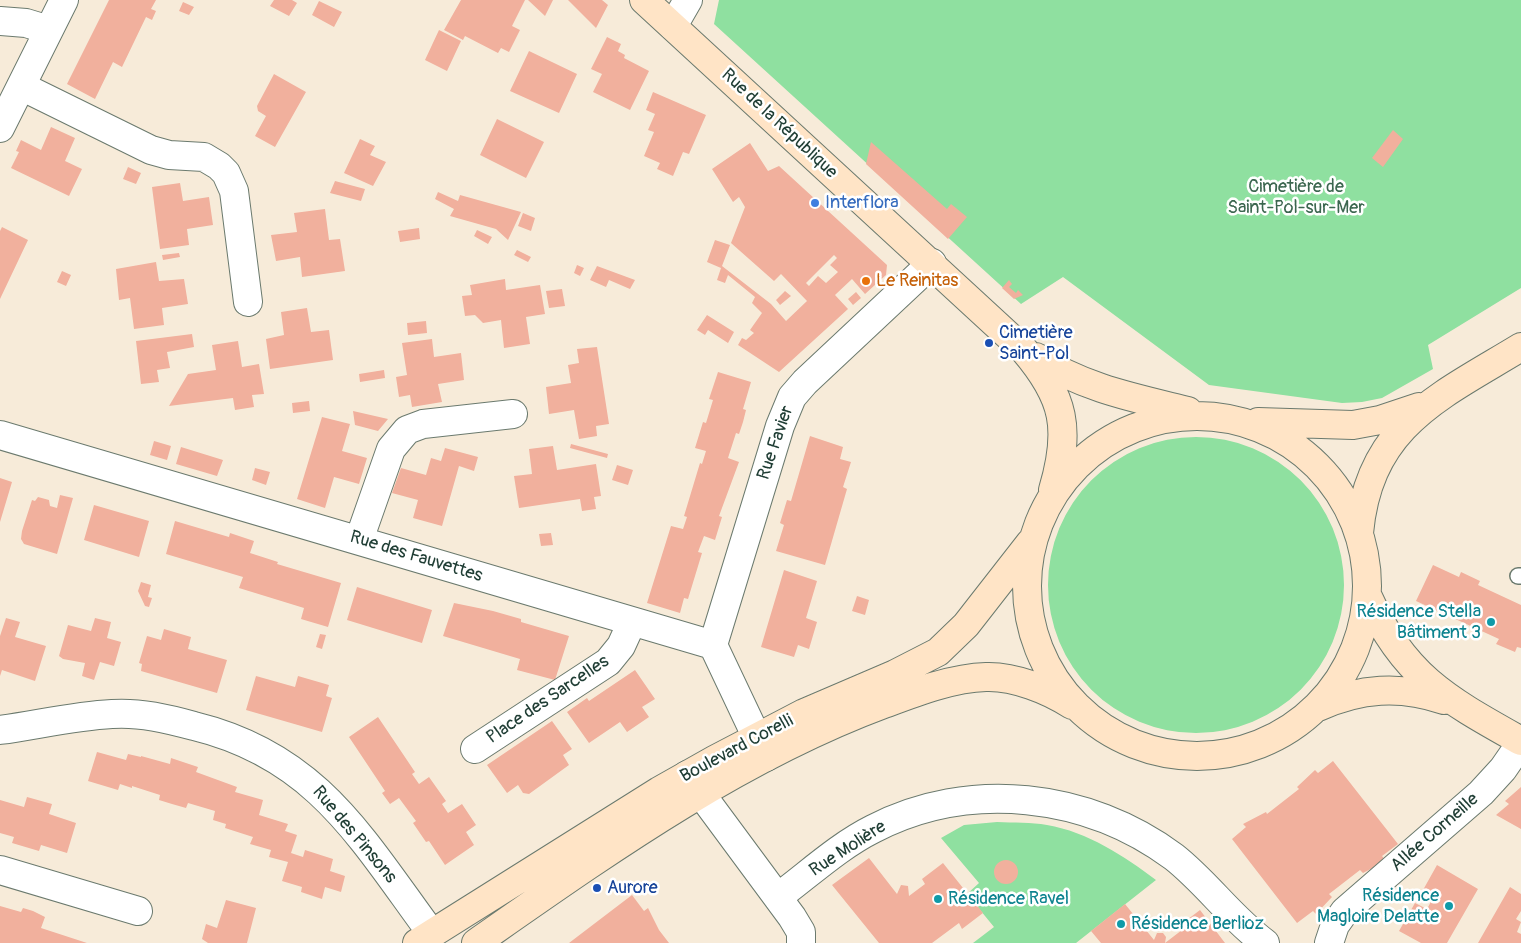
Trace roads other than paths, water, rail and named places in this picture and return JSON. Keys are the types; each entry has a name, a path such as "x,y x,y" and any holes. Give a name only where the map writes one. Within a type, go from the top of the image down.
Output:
{"main road":[{"name":"Rue de la République","path":"644,0 932,263 1024,350 1053,387 1061,416 1060,456 1051,499"},
{"path":"1359,533 1363,502 1377,464 1404,426 1428,404 1521,347"},
{"name":"Rue de la République","path":"1024,350 1056,370 1092,386 1207,416"},
{"path":"1239,421 1262,428 1284,439 1328,476 1342,496 1359,533 1366,564 1368,596 1363,627 1353,657 1337,684 1317,707 1292,728 1263,743 1232,753 1200,756 1167,754 1136,745 1107,730 1081,710 1050,672 1032,626 1027,577 1034,536 1051,499 1081,461 1121,433 1167,418 1207,416 1239,421 1353,425 1380,420 1428,404"},
{"name":"Boulevard Corelli","path":"429,940 694,784 938,652 958,635 971,620 1034,536"},
{"path":"1368,596 1385,631 1402,655 1427,682 1457,705 1521,742"},
{"name":"Boulevard Corelli","path":"761,747 824,728 877,706 933,687 974,678 988,677 1019,682 1052,694 1081,710"},
{"path":"1317,707 1350,695 1384,689 1415,692 1457,705"},
{"name":"Boulevard Corelli","path":"476,943 645,829 694,784"}],"street":[{"path":"0,128 64,0"},
{"path":"673,26 688,0"},
{"path":"0,21 26,23 49,30"},
{"path":"21,86 151,150 169,155 204,157 220,166 226,172 234,191 248,302"},
{"name":"Rue Favier","path":"713,645 780,426 792,397 812,374 932,263"},
{"path":"359,540 391,449 402,434 414,426 423,424 513,414"},
{"name":"Rue des Fauvettes","path":"0,435 713,645"},
{"name":"Place des Sarcelles","path":"475,749 608,662 621,646 632,622"},
{"path":"713,645 761,747"},
{"name":"Rue des Pinsons","path":"0,730 82,717 129,714 162,718 204,728 259,748 285,763 326,797 364,842 429,940"},
{"name":"Allée Corneille","path":"1329,943 1335,925 1345,911 1481,793 1503,769 1521,742"},
{"path":"694,784 799,926 801,943"},
{"name":"Rue Molière","path":"778,897 863,834 900,816 951,803 991,799 1019,799 1048,802 1090,814 1116,824 1151,842 1193,872 1264,943"},
{"path":"0,870 138,911"}],"place":[{"name":"Interflora","path":"815,203"},
{"name":"Le Reinitas","path":"866,281"},
{"name":"Cimetière Saint-Pol","path":"989,343"},
{"name":"Résidence Stella Bâtiment 3","path":"1491,622"},
{"name":"Aurore","path":"597,888"},
{"name":"Résidence Ravel","path":"938,899"},
{"name":"Résidence Magloire Delatte","path":"1449,906"},
{"name":"Résidence Berlioz","path":"1121,924"}],"park label":[{"name":"Cimetière de Saint-Pol-sur-Mer","path":"1296,197"}]}
